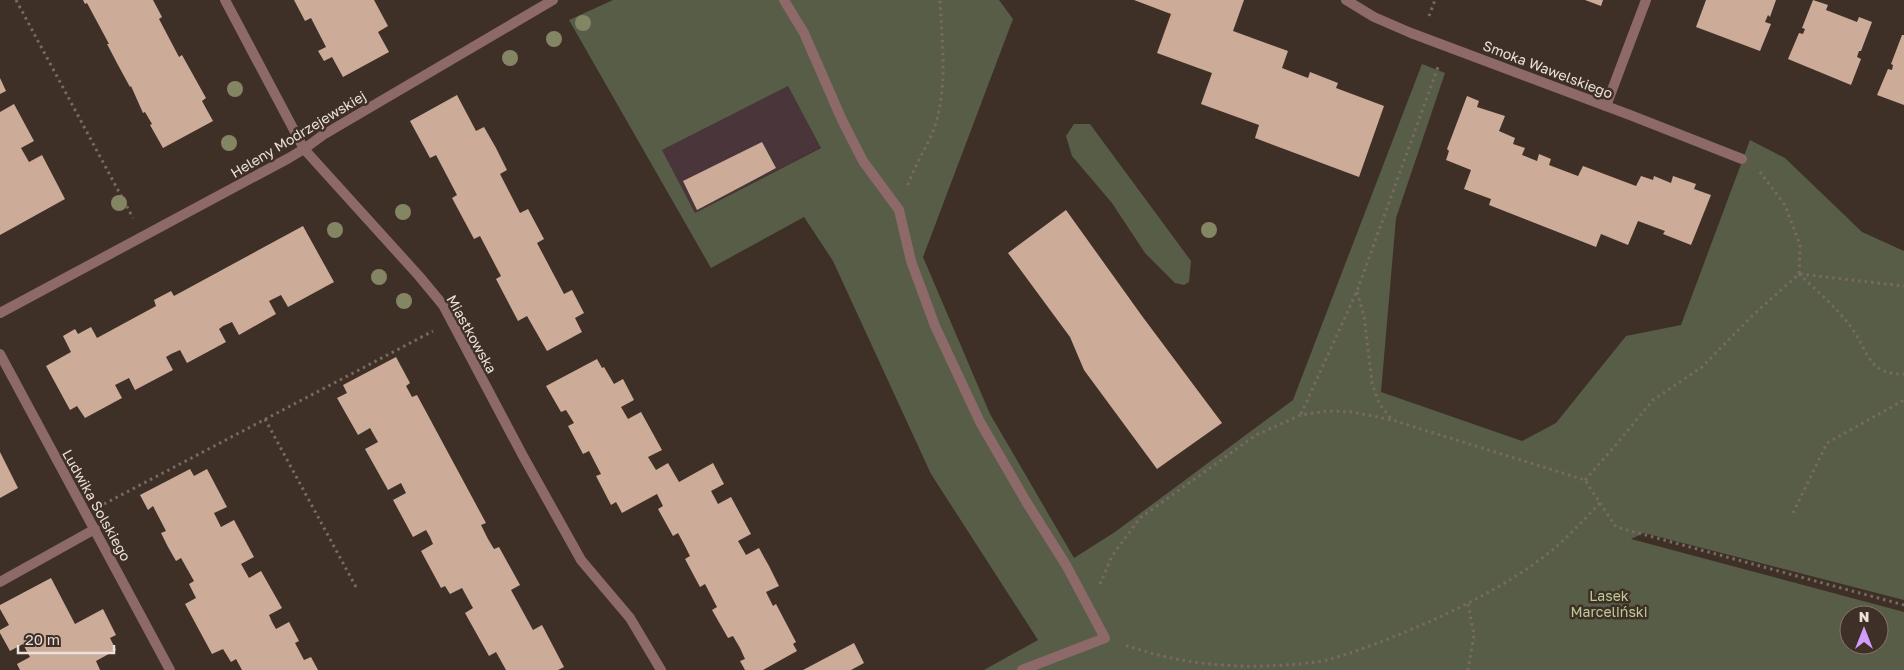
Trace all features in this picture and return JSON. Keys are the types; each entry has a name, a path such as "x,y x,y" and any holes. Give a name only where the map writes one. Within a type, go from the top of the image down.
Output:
{"street":[{"name":"Miastkowska","path":"225,0 304,149 443,305 523,456 581,560 630,618 661,670"},
{"name":"Heleny Modrzejewskiej","path":"0,313 304,149 323,134 553,0"},
{"path":"784,0 804,33 842,120 863,161 899,210 911,261 935,326 980,422 1066,565 1105,638 1022,670"},
{"name":"Smoka Wawelskiego","path":"1346,0 1374,17 1411,33 1742,159"},
{"path":"1606,106 1646,0"},
{"name":"Ludwika Solskiego","path":"0,354 170,670"},
{"path":"0,582 95,530"}],"path":[{"path":"16,0 134,220"},
{"path":"899,210 912,172 934,126 943,87 940,0"},
{"path":"1427,21 1435,0"},
{"path":"1301,415 1357,291 1439,64"},
{"path":"1742,159 1758,169 1785,205 1800,244 1799,274 1851,327 1868,358 1880,370 1903,376"},
{"path":"1585,480 1653,400 1702,367 1754,314 1799,274 1904,286"},
{"path":"1357,291 1364,316 1372,383 1379,403 1392,420"},
{"path":"102,506 437,329"},
{"path":"1793,513 1827,443 1904,400"},
{"path":"1089,608 1112,556 1140,518 1256,435 1301,415 1336,411 1353,412 1392,420 1585,480 1616,527 1904,605"},
{"path":"265,420 356,587"},
{"path":"1105,638 1151,654 1218,669 1288,668 1341,656 1395,637 1468,604 1513,577 1557,547 1600,503"},
{"path":"1468,604 1474,635 1468,670"}],"shaded area":[{"path":"788,86 821,147 695,213 662,150"}],"green space":[{"name":"Lasek Marceliński","path":"613,0 999,0 1013,19 923,257 990,414 1074,558 1115,532 1293,400 1422,64 1445,73 1396,218 1381,392 1522,441 1556,423 1626,336 1681,325 1750,140 1785,158 1862,232 1904,251 1904,600 1644,533 1631,539 1878,605 1839,605 1839,655 1889,655 1889,608 1904,612 1904,670 984,670 1038,640 931,474 833,261 804,217 711,268 569,20","holes":["788,86 821,148 695,213 662,150"]},
{"path":"1074,124 1090,124 1191,261 1189,282 1184,285 1175,283 1145,253 1112,203 1072,156 1066,136"}],"building":[{"path":"83,0 153,0 162,17 159,19 179,57 182,55 206,98 202,101 213,121 163,148 87,3 85,4"},
{"path":"294,0 374,0 388,26 378,32 389,52 343,77 332,57 324,61 318,51 326,47 311,18 305,21"},
{"path":"1134,0 1244,0 1233,31 1288,51 1282,68 1308,78 1310,72 1338,83 1336,88 1384,106 1359,177 1255,138 1259,125 1201,104 1212,73 1157,53 1171,14"},
{"path":"1585,0 1603,0 1601,6"},
{"path":"1706,0 1776,0 1770,17 1768,15 1765,22 1771,24 1760,51 1696,27"},
{"path":"1813,0 1828,5 1826,10 1857,22 1859,17 1872,22 1857,57 1861,59 1851,85 1788,59 1799,33 1803,34 1805,29 1802,28"},
{"path":"1902,35 1904,35 1904,105 1877,95 1888,69 1892,70 1893,65 1891,64"},
{"path":"0,78 6,91 0,94"},
{"path":"457,95 476,131 484,127 496,148 507,170 500,174 520,213 528,209 544,239 537,243 564,294 572,290 584,313 575,318 582,332 547,351 527,316 518,321 496,279 501,276 480,236 474,239 452,198 457,195 436,155 430,158 410,121"},
{"path":"1467,96 1479,101 1477,107 1505,116 1499,131 1515,138 1513,144 1525,148 1522,155 1537,161 1539,154 1551,159 1549,165 1578,176 1583,166 1636,186 1641,176 1653,180 1654,176 1671,183 1673,176 1696,184 1694,189 1711,195 1691,245 1663,234 1665,231 1638,221 1628,245 1601,234 1596,247 1489,205 1491,199 1464,189 1471,170 1446,160 1449,151 1447,149"},
{"path":"14,104 34,141 21,148 29,162 42,155 65,199 0,235 0,112"},
{"path":"762,142 776,168 697,210 683,181"},
{"path":"1066,210 1222,423 1157,469 1084,370 1070,337 1008,253"},
{"path":"303,226 334,282 288,307 281,295 269,301 276,314 239,335 232,322 223,326 219,329 226,342 187,363 180,350 171,354 166,357 173,370 135,390 129,378 115,385 122,398 85,418 77,406 70,410 46,366 71,352 63,336 75,329 78,334 91,327 97,338 156,306 154,300 171,291 174,296"},
{"path":"396,357 410,383 406,386 412,397 417,395 486,523 481,525 488,539 494,549 499,547 520,585 511,590 533,630 542,625 564,667 558,670 506,670 496,652 489,656 465,613 473,608 462,588 450,594 445,586 441,588 421,551 433,544 430,537 426,530 413,537 393,500 406,493 401,483 388,490 365,449 378,442 370,428 358,435 337,398 347,393 343,385"},
{"path":"597,359 614,384 623,379 634,400 621,407 628,419 641,412 662,450 648,457 656,470 668,463 679,482 713,463 724,484 711,491 718,504 731,497 751,534 738,541 746,555 759,548 769,566 779,586 766,592 773,606 776,604 796,642 793,644 797,651 763,670 745,670 740,661 745,659 740,648 733,636 728,638 712,610 717,607 705,584 700,587 685,559 690,556 678,533 673,536 658,509 663,506 657,494 622,513 616,502 611,505 596,476 601,474 589,451 583,454 568,426 574,423 566,410 561,412 546,386"},
{"path":"0,452 18,488 0,498"},
{"path":"190,469 194,476 207,469 227,507 214,513 221,527 234,520 254,557 241,564 249,578 261,571 282,608 269,615 272,622 276,629 289,622 299,641 295,643 304,660 311,657 318,670 242,670 236,659 231,662 223,649 212,654 185,604 196,598 189,584 194,581 181,558 176,561 168,547 161,533 166,531 153,506 148,510 140,495"},
{"path":"51,578 75,624 103,609 116,635 110,638 116,650 96,661 100,670 20,670 17,664 30,657 23,644 10,651 0,633 0,630 9,625 0,609 0,605"},
{"path":"854,643 864,663 851,670 803,670"}]}
